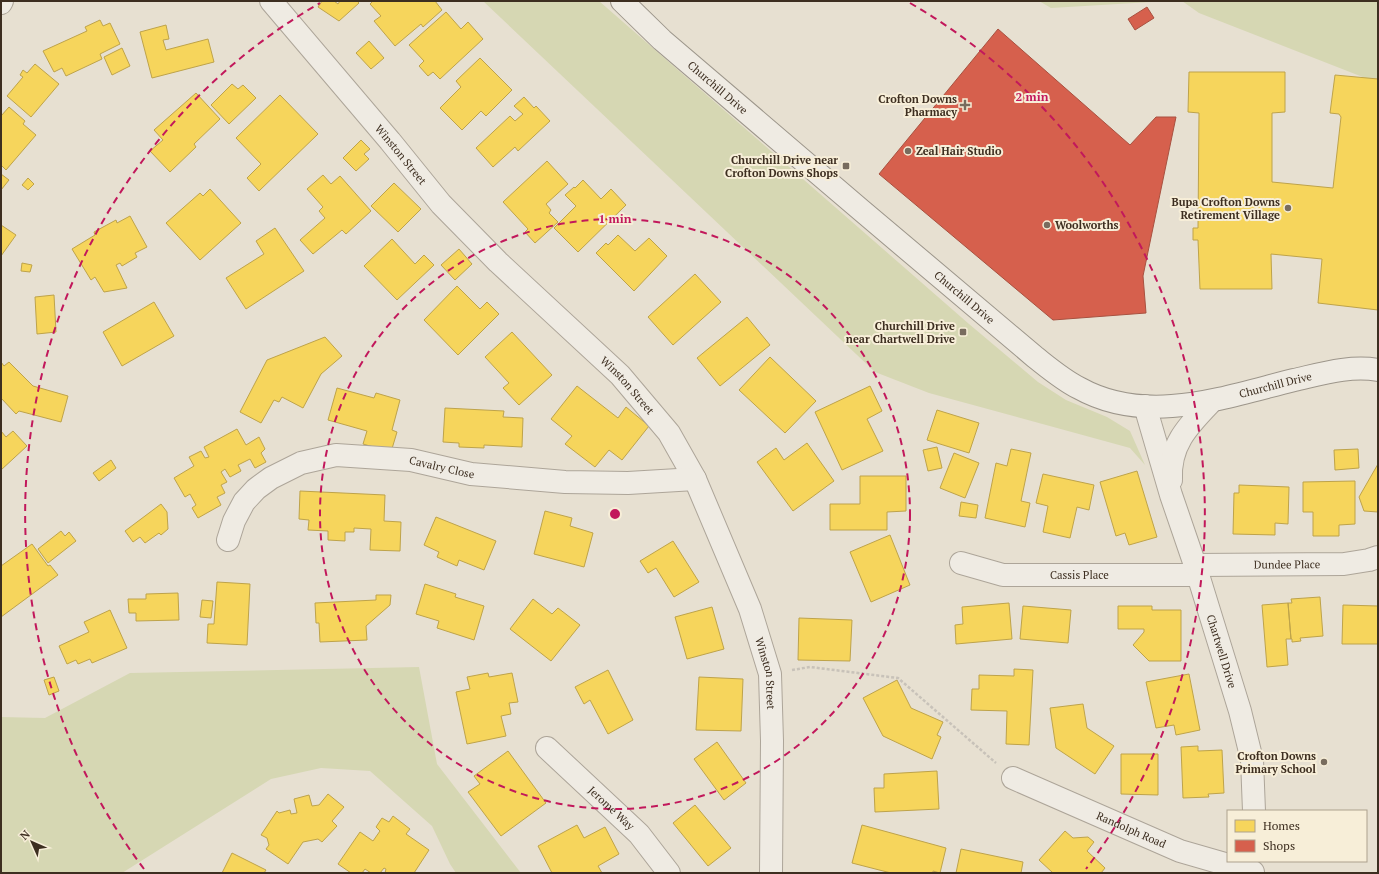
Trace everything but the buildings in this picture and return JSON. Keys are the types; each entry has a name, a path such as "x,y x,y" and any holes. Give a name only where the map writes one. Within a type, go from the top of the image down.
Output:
{"street":[{"name":"Winston Street","path":"271,1 390,141 440,204 498,262 620,375 669,433 695,479 750,609 770,674 772,741 771,873"},
{"name":"Churchill Drive","path":"622,1 662,40 872,221 1045,365 1058,375 1086,392 1126,404 1145,406 1190,405 1212,401 1322,373 1348,369 1378,370"},
{"name":"Chartwell Drive","path":"1171,496 1170,468 1172,456 1179,441 1191,423 1212,401"},
{"name":"Chartwell Drive","path":"1145,406 1171,496 1240,711 1252,760 1254,810"},
{"name":"Cavalry Close","path":"228,540 234,521 244,502 256,489 272,478 301,463 336,455 411,460 471,474 565,482 628,483 695,479"},
{"name":"Dundee Place","path":"1196,570 1344,564 1378,557"},
{"name":"Cassis Place","path":"961,564 1003,575 1196,570"},
{"name":"Jerome Way","path":"547,748 639,834 669,873"},
{"name":"Randolph Road","path":"1013,778 1180,852 1253,869"}],"path":[{"path":"810,667 898,678 1013,778"}],"green space":[{"path":"483,1 599,1 969,324 1038,382 1066,400 1107,417 1130,431 1145,465 1130,448 929,393 875,372"},
{"path":"1039,1 1168,1 1051,8"},
{"path":"1182,1 1378,1 1378,83 1199,13"},
{"path":"419,667 437,764 521,873 456,873 450,864 432,826 370,771 321,768 271,779 122,873 1,873 1,717 45,718 130,673"}],"place":[{"name":"Crofton Downs Pharmacy","path":"965,105"},
{"name":"Zeal Hair Studio","path":"908,151"},
{"name":"Churchill Drive near Crofton Downs Shops","path":"846,166"},
{"name":"Bupa Crofton Downs Retirement Village","path":"1288,208"},
{"name":"Woolworths","path":"1047,225"},
{"name":"Churchill Drive near Chartwell Drive","path":"963,332"},
{"name":"Crofton Downs Primary School","path":"1324,762"}]}
